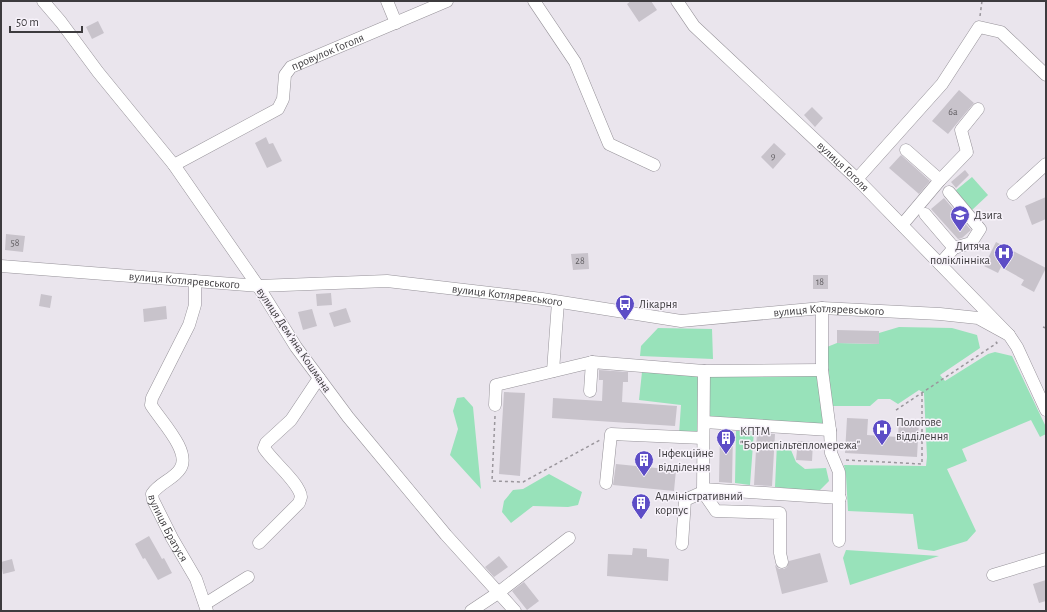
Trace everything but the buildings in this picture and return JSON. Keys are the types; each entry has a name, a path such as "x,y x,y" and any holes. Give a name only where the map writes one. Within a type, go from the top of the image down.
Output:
{"street":[{"name":"вулиця Демʼяна Кошмана","path":"43,1 61,22 98,72 174,165 258,286 296,347 348,417 446,535 515,611"},
{"path":"387,1 396,23"},
{"name":"провулок Гоголя","path":"174,165 278,109 283,99 285,75 291,67 447,1"},
{"path":"534,1 575,62 609,144 654,165"},
{"name":"вулиця Гоголя","path":"677,1 694,26 857,179 1008,335 1017,347 1046,410"},
{"path":"857,179 942,84 979,28 1001,32 1046,75"},
{"path":"902,225 940,180 967,152 961,130 978,109"},
{"path":"906,150 940,180"},
{"path":"1013,194 1046,164"},
{"path":"940,264 954,248 971,243 980,229 949,192"},
{"path":"925,214 954,248"},
{"name":"вулиця Котляревського","path":"1,266 258,286 387,281 558,302 681,321 822,308 940,314 978,318 1008,335"},
{"name":"вулиця Братуся","path":"195,281 195,305 189,325 152,398 151,405 179,446 183,462 180,470 156,488 152,494 153,500 196,579 206,608"},
{"path":"552,371 558,302"},
{"path":"822,308 822,370 830,430 831,453 839,472 839,541"},
{"path":"495,405 496,385 592,362 704,371 822,370"},
{"path":"590,391 592,362"},
{"path":"704,371 703,491 716,511 780,513"},
{"path":"259,543 299,503 301,497 299,488 264,448 266,443 291,420 319,378"},
{"path":"704,422 830,430"},
{"path":"606,483 611,434 703,438"},
{"path":"682,544 685,500 703,491 840,498"},
{"path":"781,494 780,553 782,562"},
{"path":"471,611 498,593 569,538"},
{"path":"993,575 1046,559"},
{"path":"206,608 248,577"}],"path":[{"path":"979,28 982,1"},
{"path":"896,410 997,343"},
{"path":"834,459 922,464 922,393"},
{"path":"495,405 492,481 523,482 611,434"}],"green space":[{"path":"972,177 988,195 972,210 955,191"},
{"path":"899,327 952,328 977,335 980,348 940,375 945,381 988,354 995,352 1012,356 1046,427 1046,434 1040,437 1031,420 962,449 967,461 947,469 976,531 967,541 934,551 918,549 913,514 848,511 844,465 926,466 927,457 924,393 919,390 898,404 890,399 878,399 870,406 831,406 827,347 837,343 879,344 879,333"},
{"path":"658,328 712,329 713,359 640,356 641,346"},
{"path":"642,372 700,375 698,435 679,434 681,405 639,400"},
{"path":"820,373 825,422 820,425 708,418 708,375"},
{"path":"464,397 473,407 481,489 450,455 458,429 453,411 457,398"},
{"path":"736,431 754,431 750,485 735,483"},
{"path":"777,443 791,450 796,462 805,469 826,468 829,481 818,492 775,487"},
{"path":"549,474 582,492 578,505 568,507 533,506 511,523 502,512 504,501 513,490 523,489"},
{"path":"846,550 939,556 850,585 843,558"}],"place":[{"name":"Дзига","path":"960,232"},
{"name":"Дитяча поліклінніка","path":"1004,270"},
{"name":"Лікарня","path":"625,321"},
{"name":"Пологове відділення","path":"882,446"},
{"name":"КПТМ \"Бориспільтепломережа\"","path":"726,455"},
{"name":"Інфекційне відділення","path":"644,477"},
{"name":"Адміністративний корпус","path":"641,520"}]}
